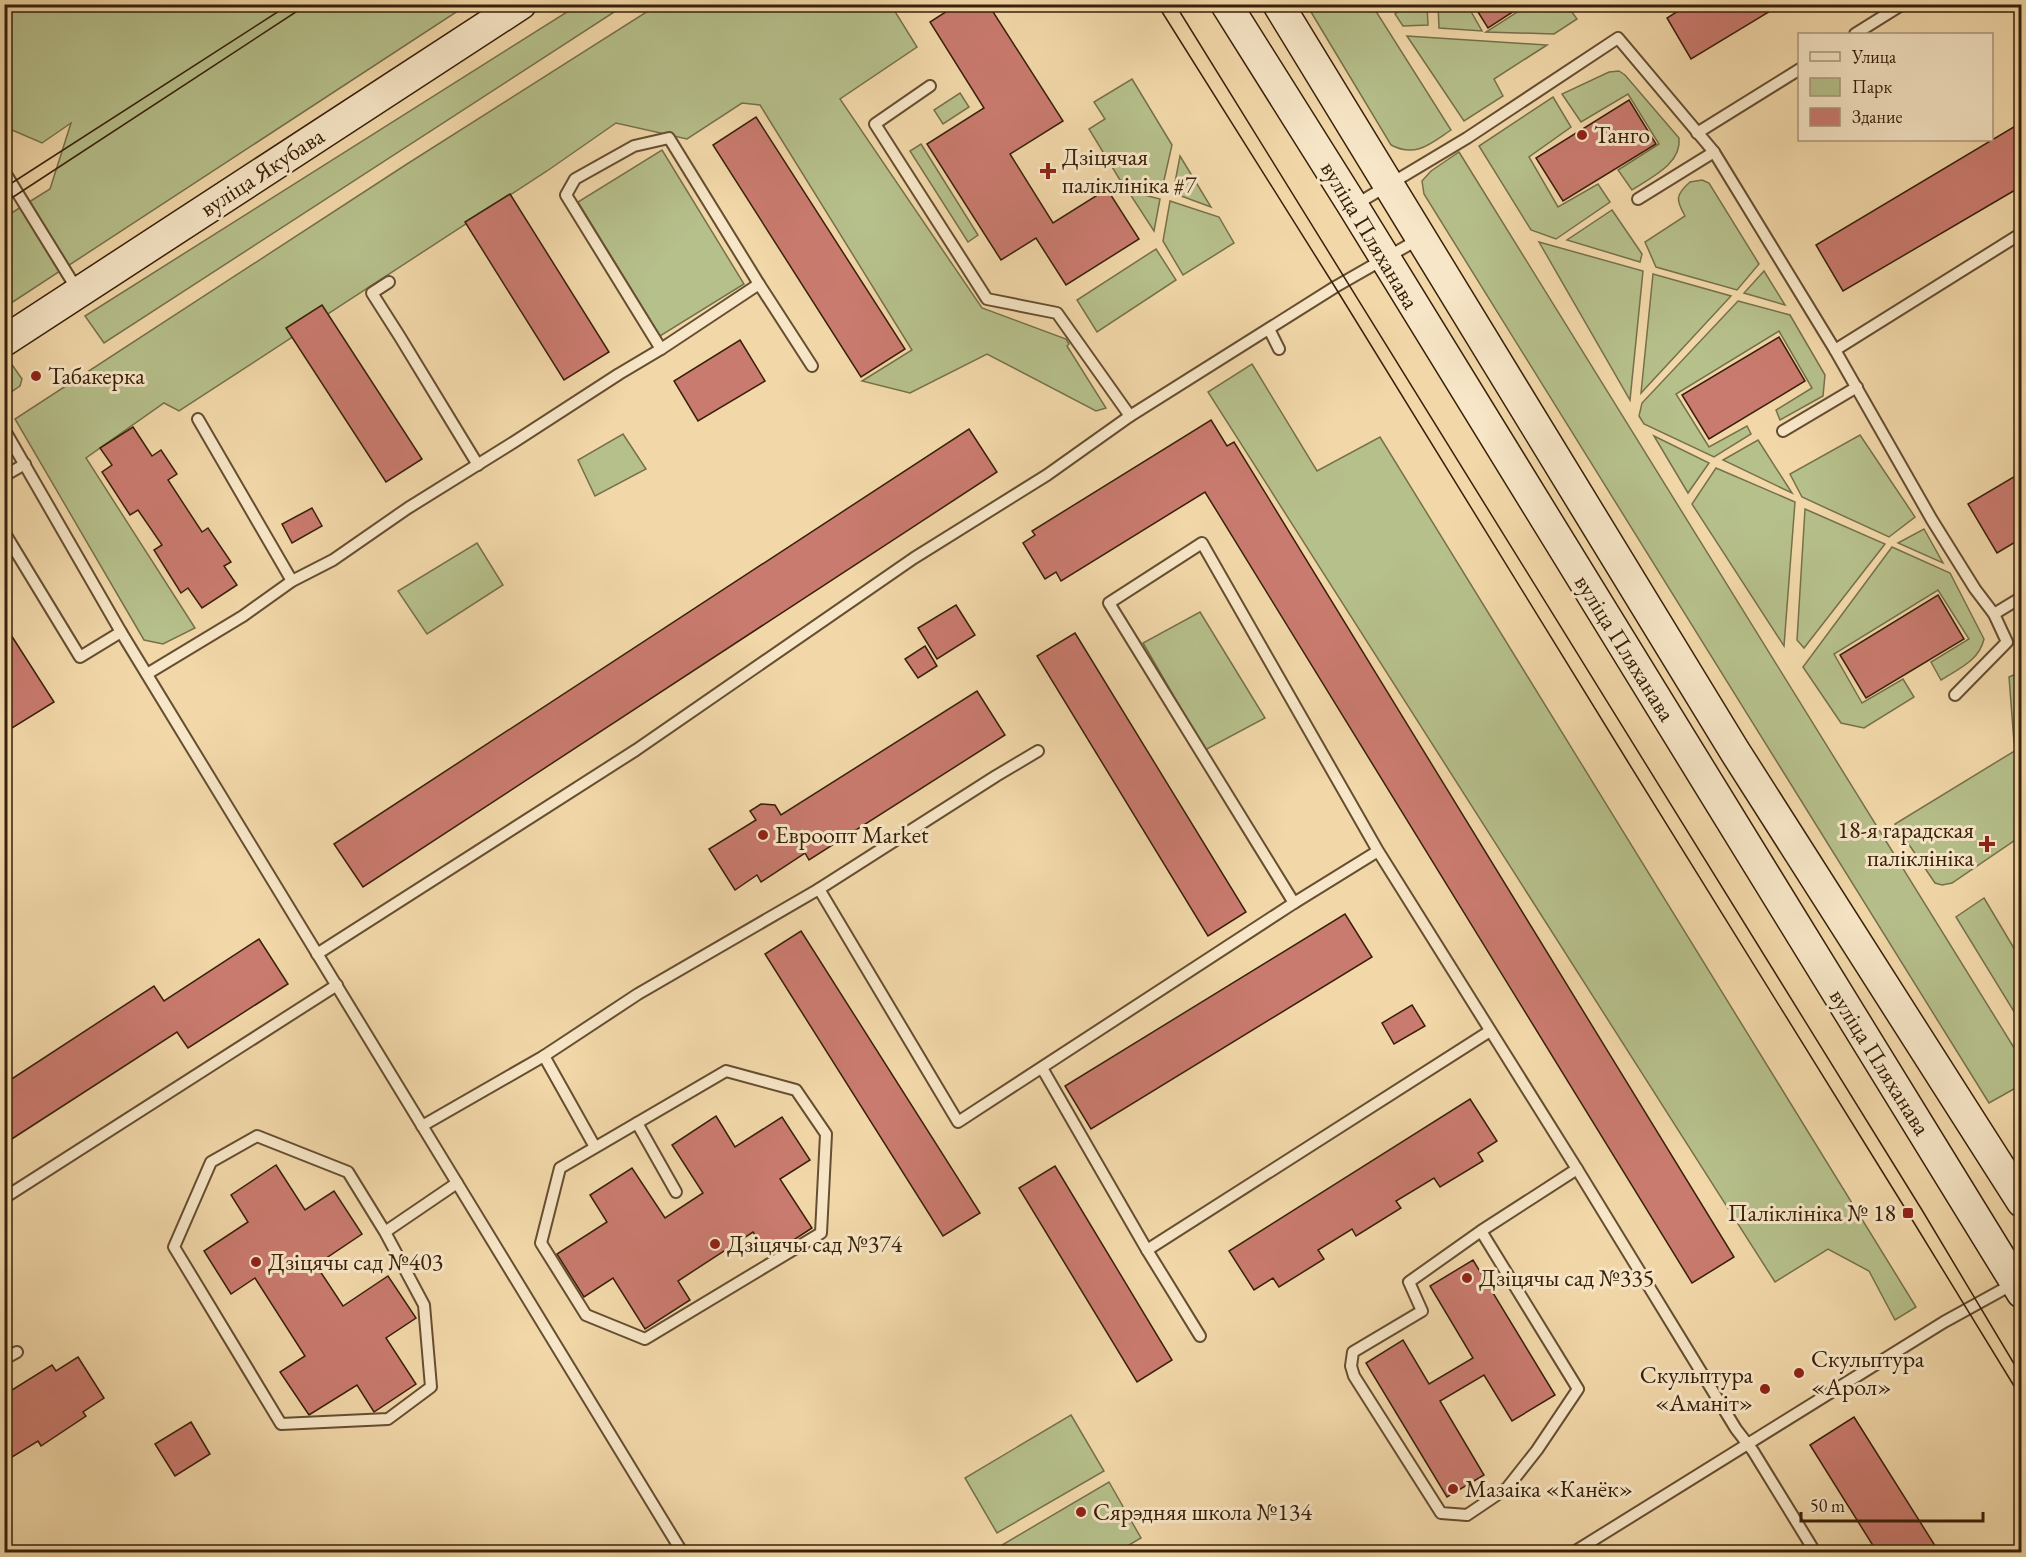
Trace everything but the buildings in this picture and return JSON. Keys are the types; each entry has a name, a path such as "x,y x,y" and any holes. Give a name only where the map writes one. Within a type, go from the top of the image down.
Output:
{"main road":[{"name":"вуліца Якубава","path":"4,341 521,4"},
{"name":"вуліца Пляханава","path":"1226,4 2019,1285"},
{"name":"вуліца Пляханава","path":"1278,4 1734,750 2022,1202"},
{"path":"1701,771 1734,750"}],"lane":[{"path":"1857,33 1903,4"},
{"path":"1353,206 1467,138 1618,38 1714,152 1857,387 1932,520 1975,589 1994,614 2007,642 1955,695"},
{"path":"1697,133 1798,70"},
{"path":"930,87 875,124 987,299 1058,313 1130,417"},
{"path":"662,349 566,195 575,178 634,146 669,138 812,366"},
{"path":"1638,199 1714,152"},
{"path":"4,171 78,292"},
{"path":"1835,350 2022,233"},
{"path":"317,954 636,750 914,558 1047,475 1130,417 1335,287 1421,238"},
{"path":"389,282 372,293 478,465"},
{"path":"147,674 243,616 292,581 333,560 408,508 662,349 759,284"},
{"path":"1269,329 1279,349"},
{"path":"1783,430 1857,387"},
{"path":"198,419 292,581"},
{"path":"4,429 121,632 682,1552"},
{"path":"4,476 25,464"},
{"path":"4,532 80,657 121,632"},
{"path":"1293,903 1109,603 1202,543 1378,851 1815,1552"},
{"path":"1994,614 2022,597"},
{"path":"422,1126 544,1056 638,994 819,889 1038,751"},
{"path":"819,889 958,1122 1293,903 1378,851"},
{"path":"4,1198 337,985"},
{"path":"1147,1250 1490,1031"},
{"path":"544,1056 595,1147"},
{"path":"1042,1068 1147,1250 1200,1336"},
{"path":"726,1071 796,1090 826,1134 821,1233 645,1339 586,1315 541,1243 560,1168 595,1147 726,1071"},
{"path":"637,1123 676,1192"},
{"path":"257,1136 348,1172 385,1232 424,1305 431,1388 388,1419 281,1424 174,1247 211,1162 257,1136"},
{"path":"1481,1231 1578,1389 1537,1450 1507,1488 1467,1515 1451,1515 1441,1513 1354,1376 1351,1366 1353,1352 1422,1311 1409,1282 1481,1231 1577,1169"},
{"path":"385,1232 457,1183"},
{"path":"1574,1552 1944,1322 1987,1297 2019,1285"},
{"path":"4,1359 16,1352"}],"green space":[{"path":"659,4 902,5 894,10 917,47 840,99 982,308 1066,339 1069,344 1067,346 1106,408 1096,411 987,354 910,393 862,381 912,350 760,105 742,103 687,139 616,123 547,171 179,411 164,403 86,458 195,628 163,644 144,640 15,419 407,164"},
{"path":"5,5 467,5 5,307 5,217 50,189 71,123 42,143 5,127"},
{"path":"578,5 625,5 104,343 85,316"},
{"path":"1313,5 1372,5 1451,130 1415,150 1400,149 1391,145 1308,7"},
{"path":"1407,5 1427,5 1428,25 1403,26 1395,14"},
{"path":"1438,5 1473,5 1469,8 1482,31 1439,28"},
{"path":"1528,5 1567,5 1577,19 1554,34 1486,32"},
{"path":"1407,36 1547,45 1494,79 1503,96 1464,121"},
{"path":"1619,71 1625,75 1679,138 1679,147 1670,163 1632,190 1618,170 1659,144 1628,94 1581,122 1562,94 1609,72"},
{"path":"1132,79 1172,145 1162,189 1120,180 1089,129 1105,119 1094,102"},
{"path":"960,93 969,107 943,124 934,110"},
{"path":"1553,97 1571,127 1529,157 1558,207 1598,184 1610,202 1556,239 1531,230 1479,146"},
{"path":"921,144 978,235 968,242 910,151"},
{"path":"662,150 744,284 660,336 578,202"},
{"path":"1459,152 2021,1059 2021,1085 1989,1103 1424,194 1422,181 1431,171"},
{"path":"1180,156 1211,207 1173,193"},
{"path":"1702,180 1709,183 1759,264 1737,290 1656,267 1645,242 1685,216 1680,206 1679,194 1690,182"},
{"path":"1128,191 1160,199 1154,231"},
{"path":"1170,201 1219,217 1234,243 1183,275 1163,241"},
{"path":"1612,210 1642,254 1640,262 1567,240"},
{"path":"1539,242 1643,271 1630,400"},
{"path":"1156,249 1176,280 1097,332 1077,300"},
{"path":"1764,271 1785,305 1744,293"},
{"path":"1653,274 1731,296 1641,393"},
{"path":"1738,301 1790,315 1825,375 1823,396 1780,420 1776,410 1812,388 1779,331 1676,394 1709,447 1747,426 1751,434 1714,457 1644,424 1639,416 1642,403"},
{"path":"8,359 22,379 20,386 5,396 5,361"},
{"path":"1252,364 1317,471 1380,437 1916,1307 1895,1320 1869,1271 1828,1249 1775,1282 1208,392"},
{"path":"623,434 646,469 595,496 578,460"},
{"path":"1860,435 1915,517 1889,537 1802,497 1790,474"},
{"path":"1654,436 1709,463 1688,493"},
{"path":"1758,440 1792,493 1723,460"},
{"path":"1716,468 1795,502 1784,646 1692,504"},
{"path":"1805,509 1885,544 1804,648 1797,640"},
{"path":"1924,529 1943,563 1898,543"},
{"path":"477,543 503,585 427,634 398,591"},
{"path":"1892,547 1950,573 1984,639 1973,659 1941,680 1931,662 1969,639 1938,590 1834,654 1862,703 1903,679 1914,697 1864,728 1841,723 1803,667"},
{"path":"1200,612 1265,718 1205,750 1143,643"},
{"path":"2018,673 2021,680 2021,738 2014,742 2009,677"},
{"path":"2021,747 2021,836 1952,883 1942,885 1935,883 1895,824"},
{"path":"1984,898 2021,960 2021,1023 1956,917"},
{"path":"1071,1415 1104,1471 997,1533 965,1478"},
{"path":"1109,1482 1141,1538 1117,1552 1006,1552 1002,1545"}],"tram line":[{"path":"4,188 290,4"},
{"path":"4,203 308,4"},
{"path":"1157,4 1335,287 2022,1399"},
{"path":"1175,4 1922,1210 2022,1377"}],"place":[{"name":"Танго","path":"1582,135"},
{"name":"Дзіцячая паліклініка #7","path":"1048,171"},
{"name":"Табакерка","path":"36,376"},
{"name":"Евроопт Market","path":"763,835"},
{"name":"18-я гарадская паліклініка","path":"1987,844"},
{"name":"Паліклініка № 18","path":"1908,1213"},
{"name":"Дзіцячы сад №374","path":"715,1244"},
{"name":"Дзіцячы сад №403","path":"256,1262"},
{"name":"Дзіцячы сад №335","path":"1467,1278"},
{"name":"Скульптура «Арол»","path":"1799,1373"},
{"name":"Скульптура «Аманіт»","path":"1765,1389"},
{"name":"Мазаіка «Канёк»","path":"1453,1489"},
{"name":"Сярэдняя школа №134","path":"1081,1512"}]}
